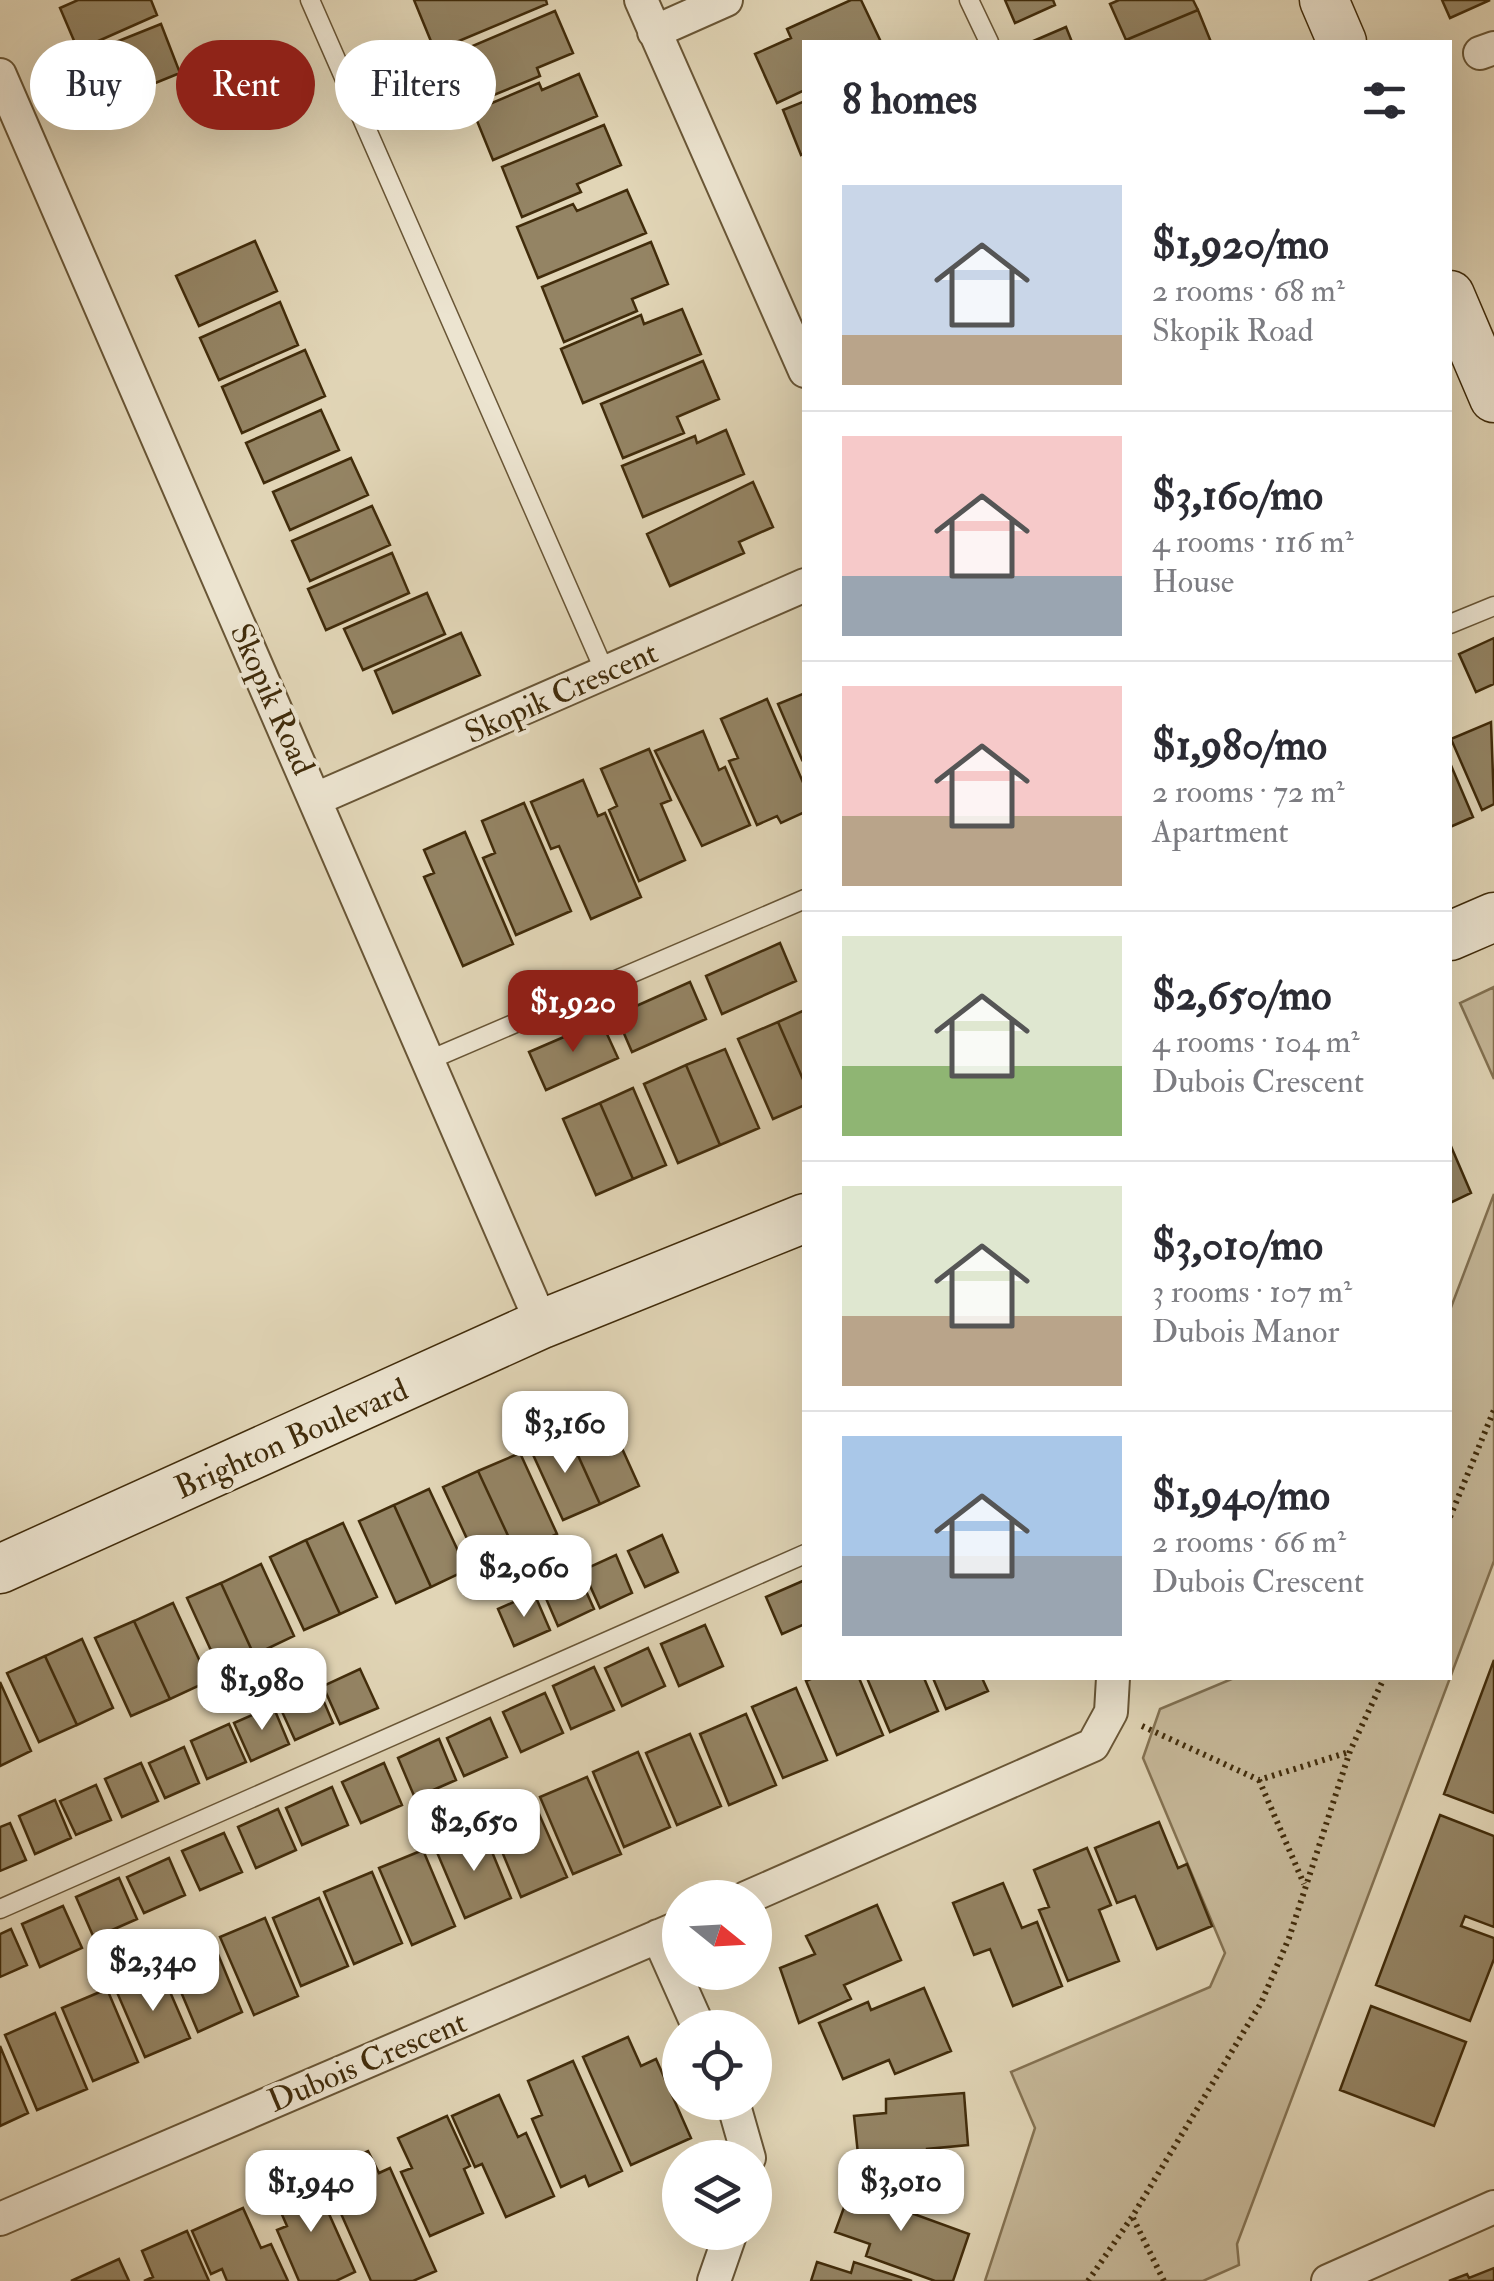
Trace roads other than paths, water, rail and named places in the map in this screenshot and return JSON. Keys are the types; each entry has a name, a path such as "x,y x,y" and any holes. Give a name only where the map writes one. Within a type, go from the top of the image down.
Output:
{"street":[{"path":"640,0 802,364"},
{"path":"654,32 726,0"},
{"path":"1324,0 1341,40"},
{"name":"Skopik Road","path":"0,75 542,1324"},
{"path":"1452,300 1494,398"},
{"name":"Skopik Crescent","path":"316,799 802,585"},
{"path":"1452,935 1494,916"},
{"name":"Brighton Boulevard","path":"0,1569 542,1324 802,1219"},
{"path":"772,1886 1094,1744 1110,1712 1113,1680"},
{"name":"Dubois Crescent","path":"0,2219 662,1934"},
{"path":"1328,2281 1494,2207"},
{"path":"714,2281 725,2250"}],"lane":[{"path":"310,0 604,672"},
{"path":"970,0 988,40"},
{"path":"1452,623 1494,606"},
{"path":"427,1060 802,900"},
{"path":"0,1909 802,1555"}]}
